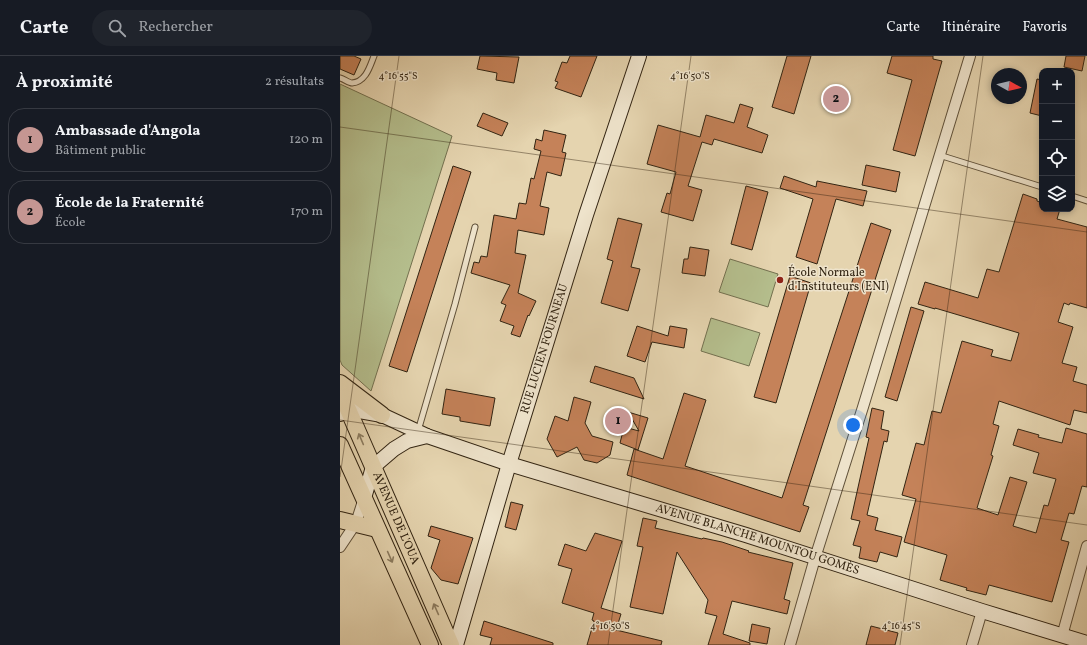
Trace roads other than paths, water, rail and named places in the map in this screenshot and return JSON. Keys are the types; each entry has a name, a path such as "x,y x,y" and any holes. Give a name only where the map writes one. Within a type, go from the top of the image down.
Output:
{"main road":[{"path":"340,383 382,415"},
{"name":"AVENUE DE L'OUA","path":"340,391 344,412 373,467 452,645"},
{"name":"AVENUE DE L'OUA","path":"340,445 430,645"},
{"path":"340,520 377,529"}],"street":[{"name":"RUE LUCIEN FOURNEAU","path":"456,645 508,464 586,215 639,56"},
{"path":"790,645 815,558 863,407 970,56"},
{"name":"AVENUE BLANCHE MOUNTOU GOMÈS","path":"344,412 382,415 422,434 508,464 746,535 1087,643"},
{"path":"340,547 356,523 373,467 407,441 422,434"},
{"path":"1062,636 1087,546"},
{"path":"972,645 982,611"}],"lane":[{"path":"340,78 352,83 360,81 364,77 374,56"},
{"path":"939,155 1039,186"},
{"path":"1075,197 1087,201"},
{"path":"422,434 475,227"}],"place":[{"name":"École de la Fraternité","path":"836,99"},
{"name":"École Normale d'Instituteurs (ENI)","path":"780,280"},
{"name":"Ambassade d'Angola","path":"618,421"}]}
